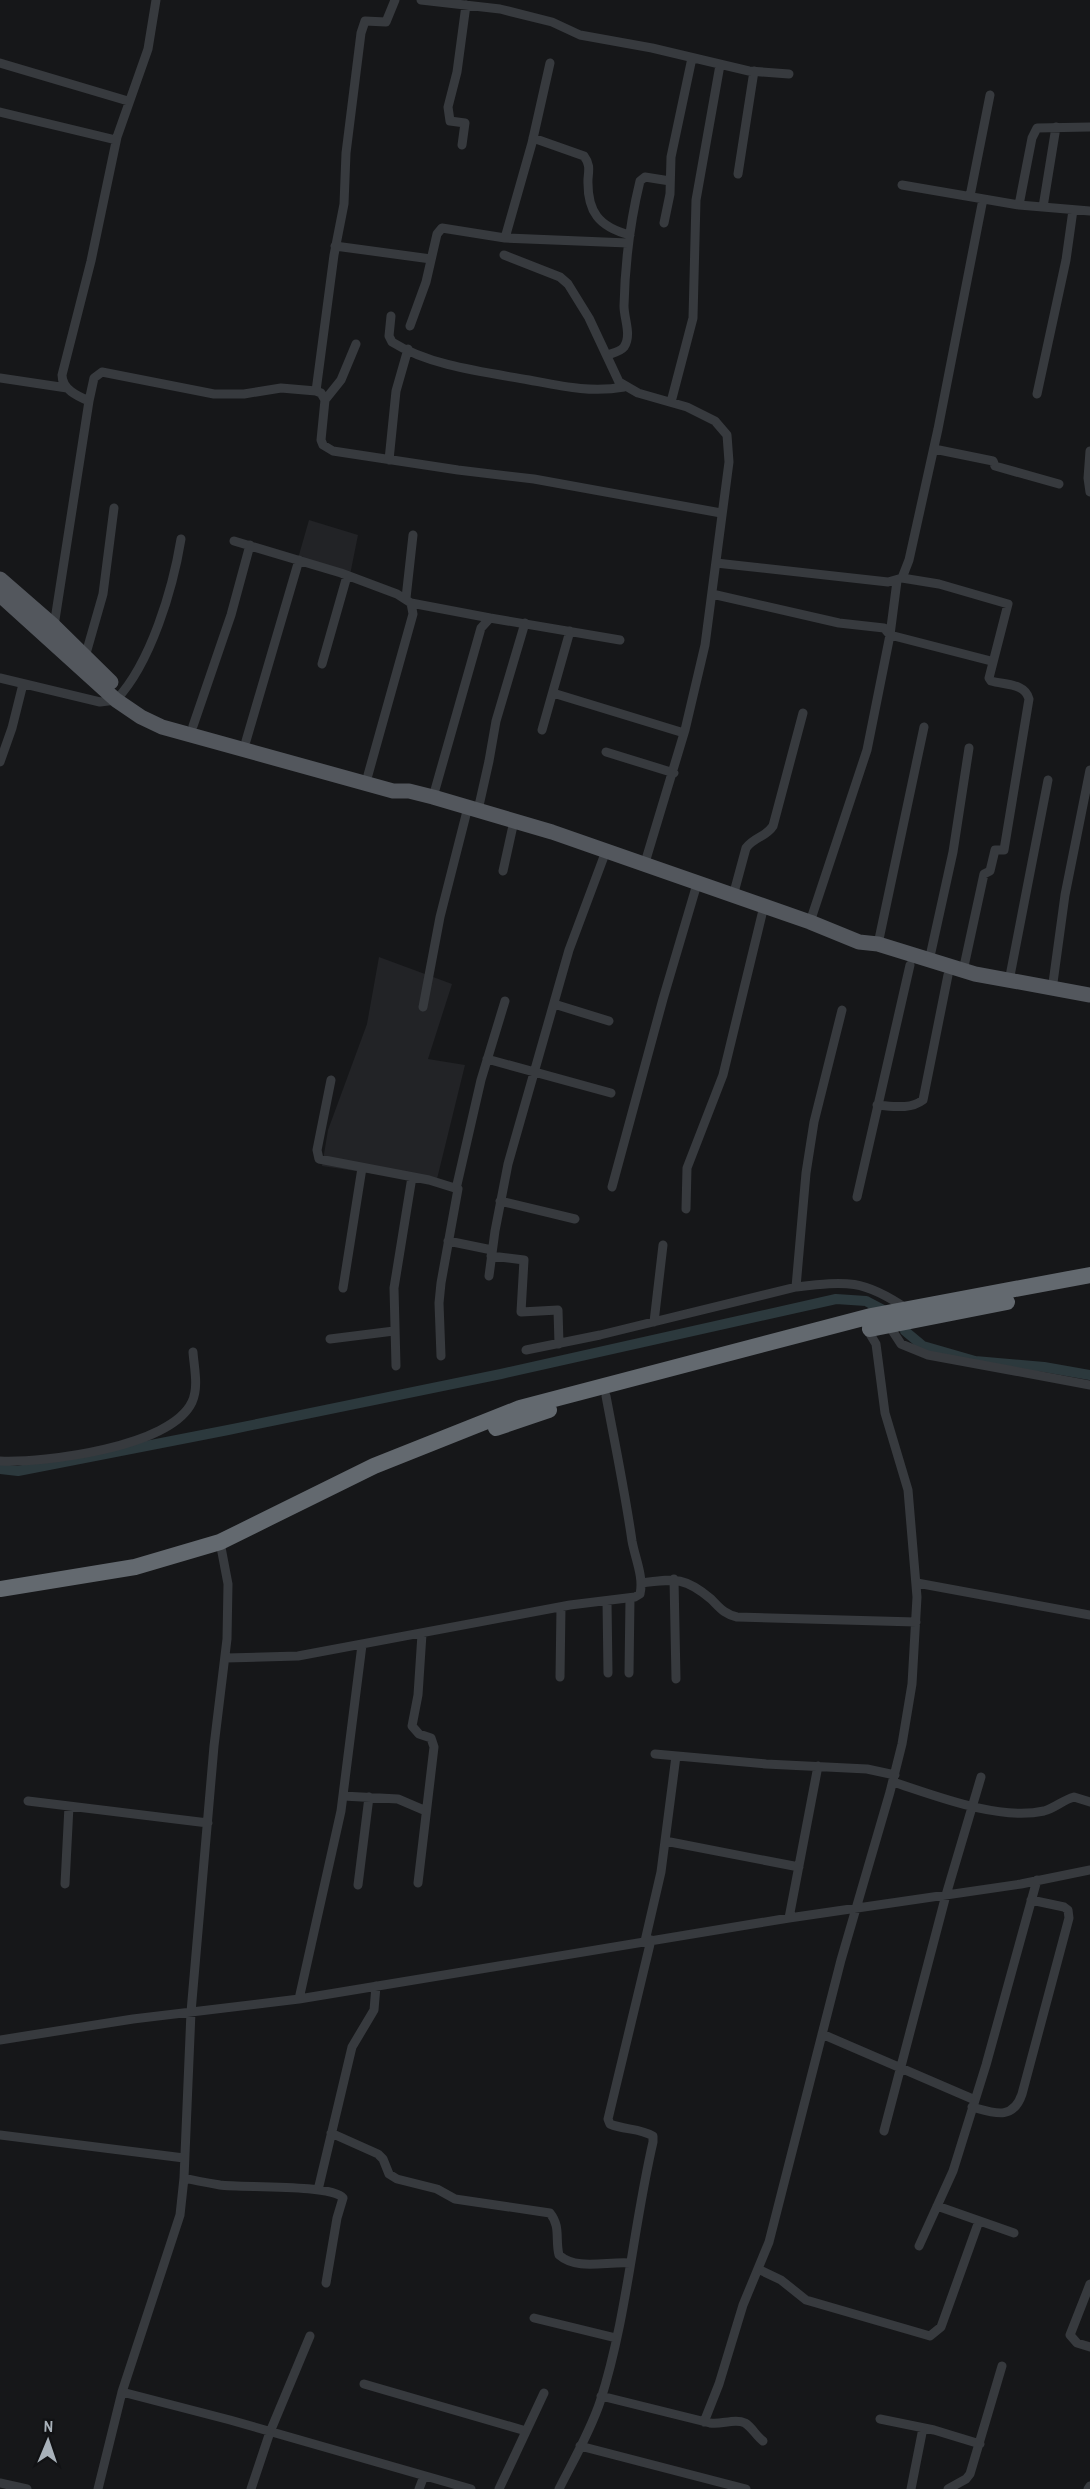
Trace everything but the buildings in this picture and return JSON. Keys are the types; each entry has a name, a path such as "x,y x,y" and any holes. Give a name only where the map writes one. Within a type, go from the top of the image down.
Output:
{"highway":[{"path":"0,1599 134,1576 182,1565 381,1476 477,1436 550,1410 864,1324 907,1309 1090,1275"},
{"path":"0,1589 135,1567 221,1547 374,1466 520,1408 864,1324 888,1324 1090,1285"}],"main road":[{"path":"0,579 54,626 119,696 166,719 368,775 394,783 409,792"},
{"path":"0,595 141,717 162,726 393,791 433,797 514,821 810,922 859,942 873,953 910,965 1090,995"},
{"path":"859,942 879,944 929,961 973,983 1090,1004"}],"street":[{"path":"67,388 62,381 62,375 91,261 116,140 148,49 156,0"},
{"path":"316,391 335,246 344,204 346,153 363,24 369,20 386,22 395,0"},
{"path":"421,0 540,18 580,35 754,71 789,74"},
{"path":"462,145 465,123 450,121 448,114 457,72 466,5"},
{"path":"664,223 673,148 692,58"},
{"path":"0,63 128,101"},
{"path":"505,238 533,138 550,63"},
{"path":"671,402 693,318 696,200 720,64"},
{"path":"738,174 754,71"},
{"path":"970,196 990,95"},
{"path":"0,112 82,134 116,140"},
{"path":"1019,205 1034,132 1042,127 1090,127"},
{"path":"1043,207 1056,127"},
{"path":"533,138 584,156 590,168 590,197 599,220 613,231 629,239"},
{"path":"607,355 619,351 626,339 624,309 629,239 640,181 645,177 670,181"},
{"path":"902,185 1019,205 1090,211"},
{"path":"810,922 867,750 900,580 906,572 934,449 983,199"},
{"path":"1037,394 1066,260 1073,210"},
{"path":"410,326 426,282 437,234 442,228 505,238 629,239"},
{"path":"335,246 431,259"},
{"path":"504,255 560,277 568,284 607,355 615,375 624,387"},
{"path":"391,316 389,339 396,345 449,365 474,372 581,389 610,390 624,387 704,414 723,427 727,435 729,462 705,645 674,772 644,866"},
{"path":"356,344 341,380 325,400 321,433 323,445 333,451 534,479 721,513"},
{"path":"389,460 396,391 408,349"},
{"path":"54,626 94,378 102,372 214,394 244,394 281,388 316,391 321,393 325,400"},
{"path":"0,378 67,388 89,401"},
{"path":"934,449 993,461 995,466 1059,484"},
{"path":"1090,451 1088,478 1090,492"},
{"path":"85,657 103,594 114,508"},
{"path":"368,775 413,614 409,600 413,535"},
{"path":"0,678 100,702 119,696 144,655 164,608 181,539"},
{"path":"234,541 347,576 409,600 490,618 620,640"},
{"path":"193,726 231,615 250,545"},
{"path":"246,741 299,560"},
{"path":"716,563 939,584 1008,604 988,672 991,681 1023,688 1028,692 1029,707 1004,850 995,850 990,871 984,874 923,1100 907,1107 877,1105"},
{"path":"322,664 347,576"},
{"path":"712,594 839,623 884,628 890,635 992,661"},
{"path":"433,797 481,628 490,618"},
{"path":"423,1008 440,917 491,755 496,721 525,623"},
{"path":"542,730 570,631"},
{"path":"0,762 12,728 23,684"},
{"path":"554,693 684,733"},
{"path":"733,896 747,848 751,842 765,836 773,826 803,713"},
{"path":"879,944 924,727"},
{"path":"929,961 949,874 969,748"},
{"path":"606,752 674,772"},
{"path":"1052,990 1065,895 1090,770"},
{"path":"1009,981 1047,780"},
{"path":"503,871 514,821"},
{"path":"489,1276 491,1253 508,1164 569,950 606,851"},
{"path":"612,1187 697,884"},
{"path":"686,1209 687,1168 723,1075 764,906"},
{"path":"857,1197 910,965"},
{"path":"441,1356 439,1303 458,1189 456,1189 487,1059 505,1001"},
{"path":"554,1004 609,1021"},
{"path":"796,1287 814,1122 842,1010"},
{"path":"487,1059 610,1093"},
{"path":"331,1080 317,1157 322,1161 412,1177 456,1189"},
{"path":"343,1288 362,1168"},
{"path":"396,1366 395,1280 412,1177"},
{"path":"500,1201 575,1219"},
{"path":"448,1241 524,1260 521,1312 558,1310 558,1344"},
{"path":"654,1322 663,1245"},
{"path":"526,1350 654,1322 796,1287 822,1284 860,1285 885,1294 907,1309"},
{"path":"704,2422 719,2384 743,2305 769,2242 856,1907 894,1778 912,1684 917,1583 908,1490 885,1413 876,1344 864,1324"},
{"path":"888,1324 901,1344 928,1355 1090,1385"},
{"path":"330,1339 394,1331"},
{"path":"0,1461 38,1461 105,1449 165,1427 182,1415 194,1399 196,1391 193,1352"},
{"path":"226,1658 290,1657 561,1607 630,1598 640,1594 641,1583 606,1396"},
{"path":"98,2489 122,2392 180,2214 184,2178 191,2012 214,1746 226,1658 228,1593 221,1547"},
{"path":"641,1583 674,1579 692,1585 724,1613 737,1617 916,1622"},
{"path":"674,1579 676,1678"},
{"path":"917,1583 1090,1615"},
{"path":"629,1673 630,1598"},
{"path":"607,1601 608,1673"},
{"path":"560,1677 561,1607"},
{"path":"418,1883 434,1741 419,1734 411,1726 418,1695 422,1634"},
{"path":"299,1999 343,1796 362,1645"},
{"path":"655,1754 766,1764 867,1769 973,1807 1008,1812 1036,1812 1053,1808 1074,1797 1090,1802"},
{"path":"559,2489 602,2396 616,2338 653,2136 646,2131 616,2127 610,2124 608,2119 648,1940 665,1841 676,1756"},
{"path":"789,1918 818,1766"},
{"path":"884,2131 946,1894 981,1777"},
{"path":"343,1796 398,1799 426,1811"},
{"path":"358,1885 369,1797"},
{"path":"28,1801 208,1823"},
{"path":"65,1884 69,1806"},
{"path":"665,1841 799,1867"},
{"path":"0,2040 299,1999 648,1940 1090,1870"},
{"path":"919,2246 953,2171 1037,1880"},
{"path":"822,2034 901,2068 973,2104 996,2112 1009,2112 1015,2109 1022,2094 1069,1918 1068,1910 1064,1907 1031,1900"},
{"path":"318,2190 352,2047 374,2010 376,1986"},
{"path":"331,2133 378,2154 383,2159 389,2174 397,2179 437,2189 455,2199 550,2213 555,2219 559,2232 559,2254 570,2262 580,2264 630,2263"},
{"path":"0,2135 184,2158"},
{"path":"184,2178 221,2185 318,2190 339,2194 343,2198 337,2218 326,2283"},
{"path":"937,2206 1014,2233"},
{"path":"758,2269 781,2280 806,2300 930,2336 941,2327 979,2221"},
{"path":"1090,2284 1070,2335 1077,2343 1090,2348"},
{"path":"534,2318 616,2338"},
{"path":"251,2489 270,2432 310,2336"},
{"path":"948,2489 966,2479 970,2474 1002,2366"},
{"path":"364,2384 526,2431"},
{"path":"122,2392 471,2489"},
{"path":"499,2489 544,2392"},
{"path":"602,2396 720,2425 741,2422 748,2424 763,2441"},
{"path":"880,2419 980,2444"},
{"path":"911,2489 923,2428"},
{"path":"580,2446 746,2489"},
{"path":"419,2489 424,2475"},
{"path":"0,2483 27,2489"}],"shaded area":[{"path":"309,520 358,535 349,580 297,562"},
{"path":"379,957 452,984 428,1059 465,1065 436,1183 322,1166 328,1130 367,1024"}],"waterway":[{"path":"0,1469 18,1471 228,1430 501,1374 836,1299 866,1301 887,1312"},
{"path":"905,1331 923,1346 975,1361 1044,1367 1090,1375"}]}
